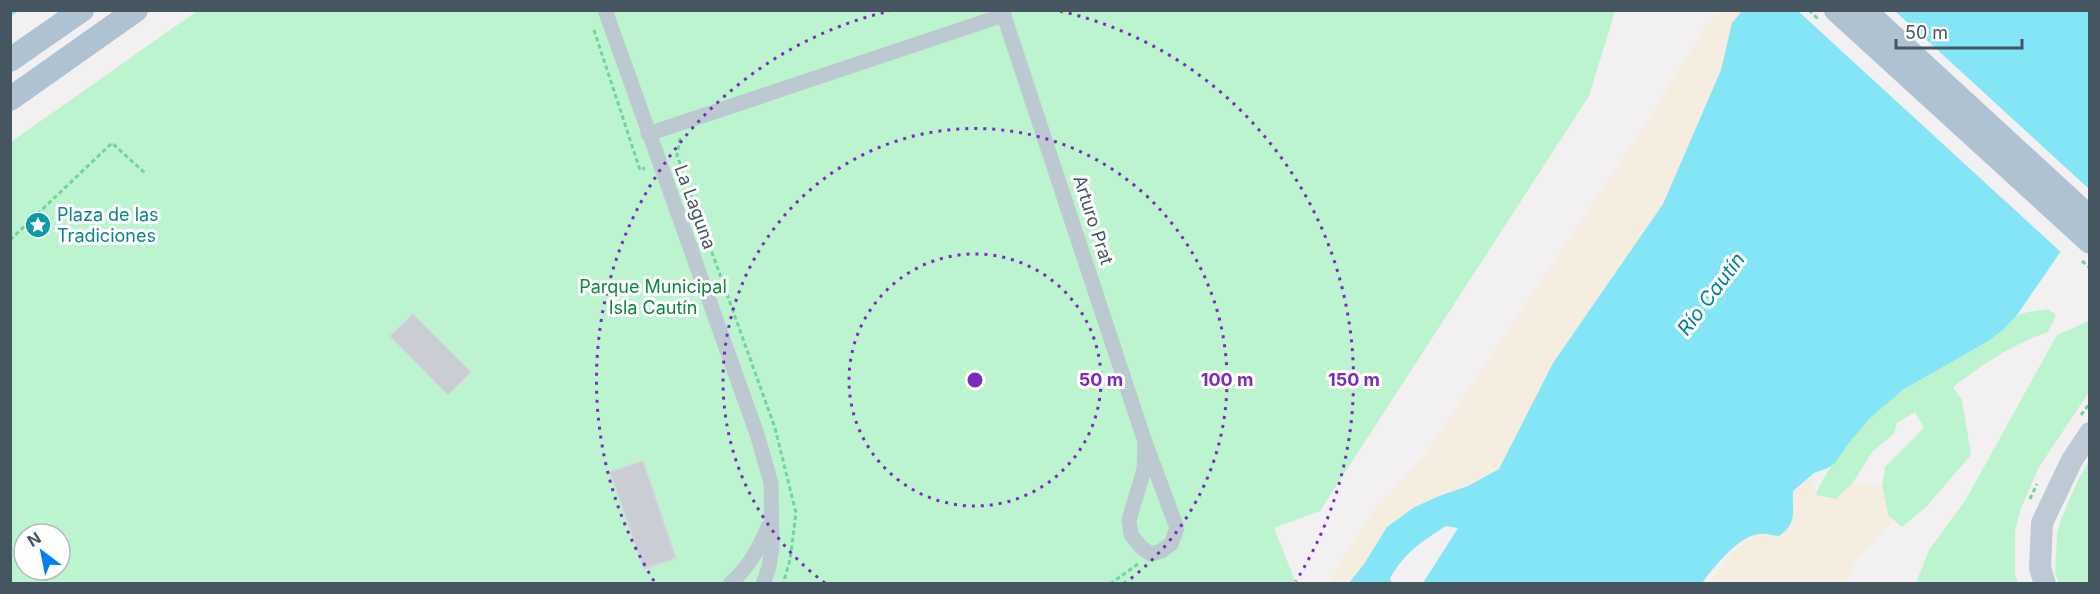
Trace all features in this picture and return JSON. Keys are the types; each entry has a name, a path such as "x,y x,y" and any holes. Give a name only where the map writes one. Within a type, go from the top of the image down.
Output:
{"main road":[{"path":"10,60 82,10"},
{"path":"10,99 136,10"},
{"path":"1836,10 2090,242"},
{"path":"1864,10 2090,218"},
{"path":"2046,584 2040,568 2042,523 2072,460 2090,433"}],"street":[{"name":"La Laguna","path":"605,10 757,434 771,483 772,547 769,567 763,584"},
{"path":"648,134 1003,13"},
{"name":"Arturo Prat","path":"1003,13 1145,442 1177,528 1171,544 1151,554 1142,548 1131,535 1129,520 1144,470 1145,442"},
{"name":"La Laguna","path":"730,584 758,552 771,522"}],"path":[{"path":"591,22 640,170"},
{"path":"681,135 677,155 775,428 786,471 795,513 790,560 783,584"},
{"path":"10,240 112,143 146,174"},
{"path":"1110,584 1151,554"}],"green space":[{"name":"Parque Municipal Isla Cautín","path":"197,11 1615,11 1589,96 1320,511 1274,528 1296,583 11,584 11,142"},
{"path":"2048,309 2056,315 2048,332 1998,355 1953,387 1962,400 1971,455 1926,507 1902,527 1888,515 1882,487 1885,467 1924,428 1915,412 1897,423 1894,434 1873,451 1852,484 1836,499 1815,495 1832,465 1853,436 1892,398 1989,339 2020,314"},
{"path":"2089,321 2089,392 2039,467 2020,511 2015,531 2015,574 2018,583 1916,583 1929,550 1965,501 2057,335"},
{"path":"2089,461 2089,583 2059,583 2055,574 2057,534 2078,480"}],"sand":[{"path":"1723,11 1742,11 1732,23 1721,70 1663,204 1553,363 1499,469 1468,486 1413,508 1387,527 1364,564 1348,583 1327,584 1373,512 1428,451 1639,135 1707,25"},
{"path":"1814,473 1815,495 1836,499 1852,484 1882,487 1888,515 1893,520 1855,561 1845,583 1709,584 1741,544 1749,538 1765,534 1793,510 1793,491"}],"water":[{"name":"Río Cautín","path":"1742,11 2089,11 2089,213 2017,315 2004,329 1988,341 1904,389 1870,418 1835,463 1814,473 1793,491 1792,522 1785,531 1779,536 1760,534 1744,540 1727,553 1702,583 1423,583 1458,528 1446,526 1408,554 1390,578 1392,583 1348,584 1364,564 1387,527 1413,508 1468,486 1499,469 1553,363 1663,204 1721,70 1732,23"}],"pier":[{"path":"1798,11 1895,11 2089,189 2090,217 2063,254"}],"building":[{"path":"413,314 471,372 448,395 390,336"},
{"path":"643,461 676,558 644,569 610,472"}],"waterway":[{"path":"10,14 16,10"}],"place":[{"name":"Plaza de las Tradiciones","path":"38,225"}]}
